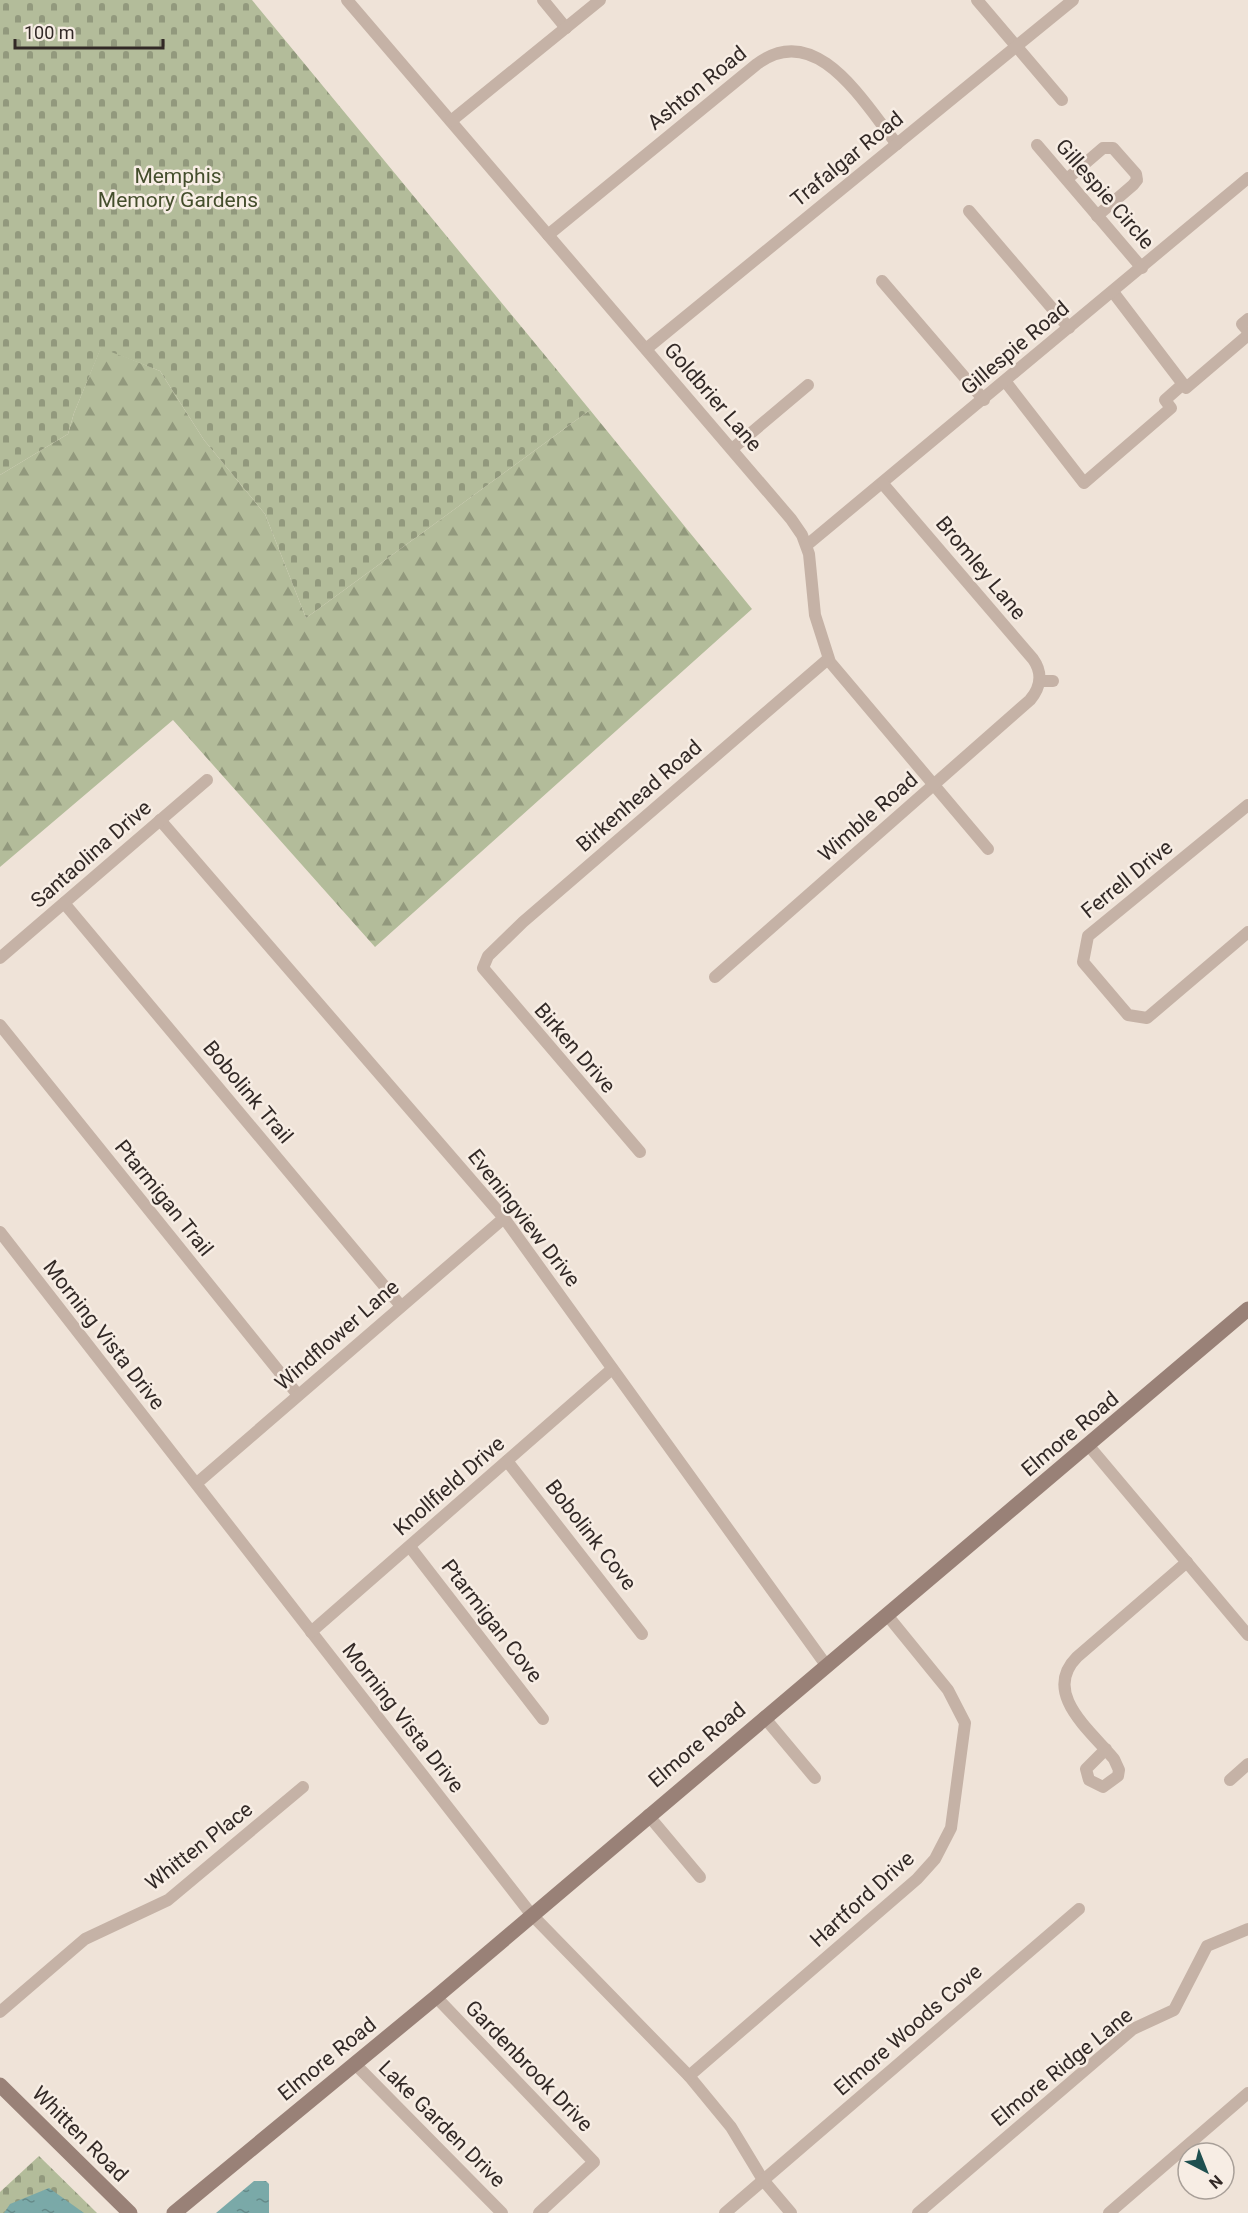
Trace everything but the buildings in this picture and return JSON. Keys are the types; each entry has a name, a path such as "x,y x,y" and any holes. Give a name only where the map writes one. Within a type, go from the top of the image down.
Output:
{"street":[{"name":"Goldbrier Lane","path":"347,0 791,519 807,545 815,615 828,659 988,849"},
{"path":"543,0 566,28"},
{"path":"451,121 600,0"},
{"path":"977,0 1062,100"},
{"name":"Trafalgar Road","path":"646,349 1073,0"},
{"name":"Ashton Road","path":"548,235 757,64 778,53 802,52 829,63 897,144"},
{"name":"Gillespie Circle","path":"1037,145 1142,268"},
{"path":"1067,179 1108,146 1136,174 1137,180 1097,216"},
{"name":"Gillespie Road","path":"807,545 1248,178"},
{"path":"969,211 1069,328"},
{"path":"882,281 984,400"},
{"path":"1113,292 1186,388 1248,333 1242,324 1248,319"},
{"path":"1005,381 1084,483 1171,408 1165,400 1183,384"},
{"path":"732,449 808,385"},
{"name":"Bromley Lane","path":"883,484 1033,659 1038,666 1040,681"},
{"name":"Birkenhead Road","path":"483,968 488,956 516,928 828,659"},
{"path":"1040,681 1053,681"},
{"name":"Wimble Road","path":"715,978 1030,700 1040,681"},
{"name":"Santaolina Drive","path":"0,958 207,780"},
{"name":"Ferrell Drive","path":"1248,805 1088,936 1083,962 1128,1016 1147,1018 1248,932"},
{"name":"Eveningview Drive","path":"160,820 504,1218 826,1665"},
{"name":"Bobolink Trail","path":"64,903 401,1306"},
{"name":"Birken Drive","path":"483,968 640,1152"},
{"name":"Ptarmigan Trail","path":"0,1025 298,1395"},
{"name":"Windflower Lane","path":"196,1483 504,1218"},
{"name":"Morning Vista Drive","path":"0,1232 531,1914 689,2076 730,2127 763,2180 791,2213"},
{"name":"Elmore Road","path":"174,2213 436,1997 531,1914 1089,1446 1248,1309"},
{"name":"Knollfield Drive","path":"311,1632 612,1369"},
{"path":"1089,1446 1248,1635"},
{"name":"Bobolink Cove","path":"507,1461 642,1634"},
{"name":"Ptarmigan Cove","path":"410,1547 543,1719"},
{"path":"1106,1749 1069,1704 1063,1690 1065,1671 1077,1657 1187,1562"},
{"name":"Hartford Drive","path":"689,2076 917,1879 935,1859 951,1828 965,1723 948,1689 887,1615"},
{"path":"764,1717 815,1778"},
{"path":"1230,1780 1248,1764"},
{"name":"Whitten Place","path":"0,2012 85,1939 168,1900 303,1787"},
{"path":"648,1815 700,1877"},
{"name":"Elmore Woods Cove","path":"725,2213 1079,1909"},
{"name":"Elmore Ridge Lane","path":"918,2213 1133,2029 1174,2010 1207,1946 1248,1929"},
{"name":"Gardenbrook Drive","path":"436,1997 594,2162 539,2213"},
{"name":"Lake Garden Drive","path":"354,2063 502,2213"},
{"name":"Whitten Road","path":"0,2085 130,2213"},
{"path":"1109,2213 1248,2093"}],"green space":[{"name":"Memphis Memory Gardens","path":"0,0 252,0 590,410 306,618 265,514 204,440 160,371 101,348 74,413 68,434 0,475"},
{"path":"101,347 160,371 204,440 265,514 306,618 590,410 752,609 375,947 173,720 0,867 0,475 68,434 74,413"},
{"path":"39,2156 97,2213 0,2213 0,2192"}],"water":[{"path":"254,2181 266,2181 269,2184 269,2213 216,2213"},
{"path":"49,2188 84,2213 4,2213 10,2204"}]}
